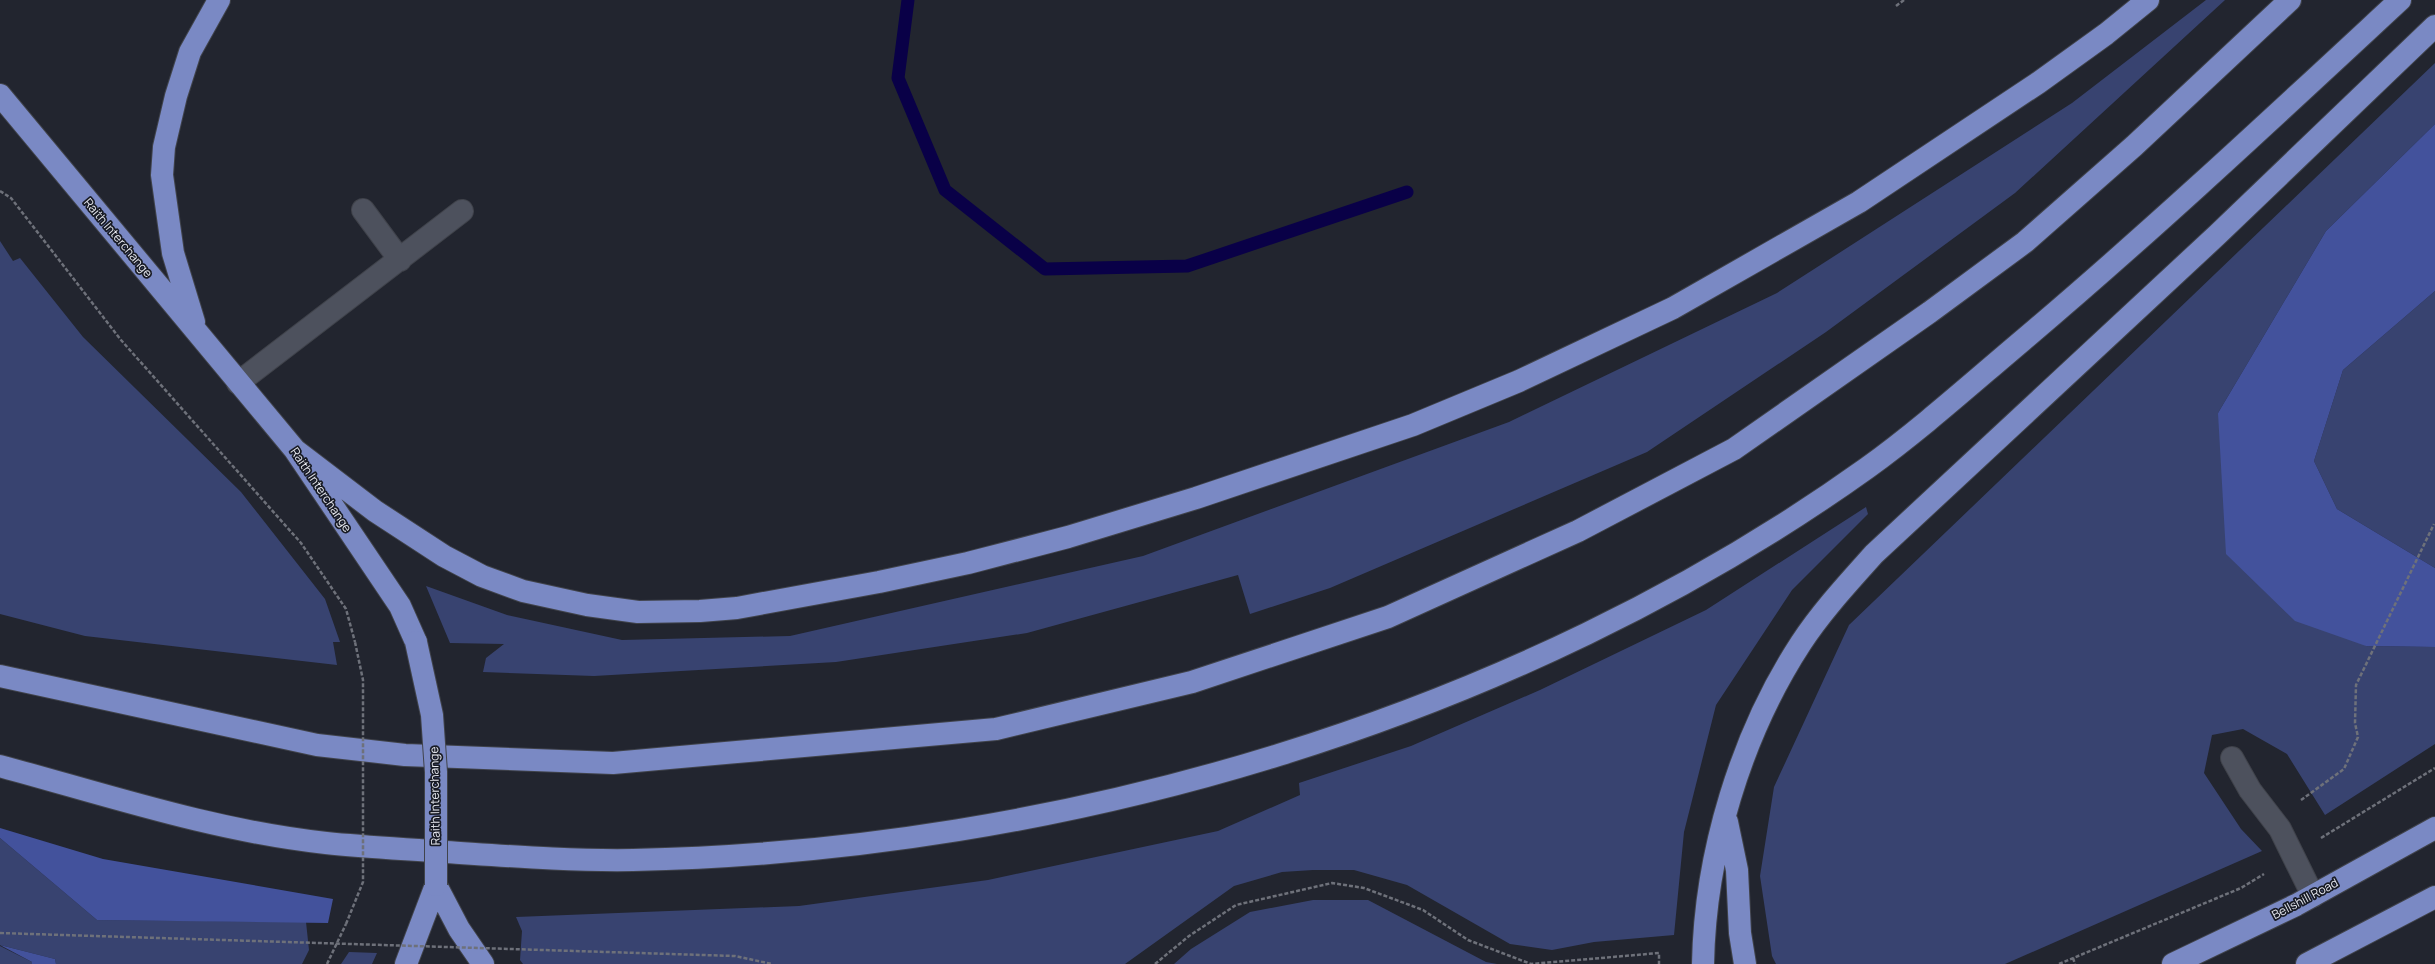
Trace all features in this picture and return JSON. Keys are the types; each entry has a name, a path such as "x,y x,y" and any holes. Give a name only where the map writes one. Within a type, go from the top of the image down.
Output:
{"highway":[{"path":"196,331 173,253 162,175 163,161 176,96 190,52 219,0"},
{"path":"295,450 375,511 444,556 482,576 523,591 587,605 638,612 737,608 879,582 968,563 1068,537 1196,498 1413,425 1519,381 1673,308 1859,202 2038,83 2106,34 2148,0"},
{"path":"0,676 317,745 405,755 613,763 996,729 1192,682 1388,617 1578,531 1734,449 1930,312 2024,242 2134,146 2290,0"},
{"path":"0,766 211,824 321,843 533,858 631,860 763,854 868,842 1010,821 1102,802 1313,744 1438,700 1543,654 1626,614 1737,553 1867,468 1933,416 2132,248 2400,0"},
{"path":"1703,964 1704,930 1711,874 1739,769 1766,703 1802,642 1837,596 1874,554 2217,235 2435,26"},
{"name":"Raith Interchange","path":"0,95 295,450 400,606 416,642 432,715 436,772 436,886 422,927 406,964"},
{"path":"1726,817 1737,870 1740,933 1745,964"},
{"name":"Bellshill Road","path":"2173,964 2313,896 2435,828"},
{"path":"436,886 459,929 483,964"},
{"path":"2307,964 2435,897"}],"lane":[{"path":"363,210 400,260"},
{"path":"238,383 462,211"},
{"path":"2232,758 2250,790 2280,829 2313,896"}],"path":[{"path":"1896,6 1904,0"},
{"path":"0,191 11,198 121,340 301,543 346,609 363,680 363,882 346,924 327,964"},
{"path":"2273,820 2344,769 2358,737 2355,723 2356,686 2434,524"},
{"path":"2060,964 2241,888 2435,768"},
{"path":"1155,964 1189,936 1236,905 1332,882 1364,888 1423,910 1468,940 1531,964 1658,953 1660,964"},
{"path":"0,933 735,956 772,964"},
{"path":"2073,958 2076,964"}],"shaded area":[{"path":"2206,0 2225,0 2015,193 1826,332 1647,452 1330,588 1250,614 1238,575 1027,633 836,662 594,676 483,672 486,658 504,644 450,643 426,586 507,615 622,640 790,636 1143,556 1509,422 1777,293 2072,103"},
{"path":"2435,63 2435,124 2326,231 2218,413 2366,646 2435,647 2435,744 2325,815 2287,754 2243,729 2212,735 2204,773 2241,829 2262,851 2005,964 1776,964 1772,956 1760,876 1774,787 1849,625"},
{"path":"2435,124 2435,291 2343,370 2314,461 2337,509 2435,568 2435,647 2366,646 2295,621 2226,554 2218,413 2326,231"},
{"path":"0,241 13,261 20,258 83,337 241,492 325,599 340,642 333,642 337,665 85,636 0,614"},
{"path":"2435,291 2435,568 2337,509 2314,461 2343,370"},
{"path":"1866,507 1868,514 1792,590 1716,705 1684,832 1674,935 1594,942 1552,950 1510,944 1407,885 1354,870 1313,870 1282,872 1234,886 1125,964 523,964 520,960 522,931 516,917 799,906 988,880 1218,831 1300,795 1299,783 1411,746 1540,690 1706,610"},
{"path":"0,828 103,859 333,899 328,923 97,920 0,838"},
{"path":"0,838 97,920 306,922 309,950 302,964 56,964 55,959 0,945"},
{"path":"1313,900 1368,900 1486,962 1497,964 1174,964 1191,949 1250,912"},
{"path":"0,945 55,959 56,964 32,964 32,962"},
{"path":"0,946 32,962 32,964 0,964"},
{"path":"349,952 377,953 372,964 341,964"}],"waterway":[{"path":"908,0 898,78 945,190 1045,269 1187,266 1407,192"}]}
